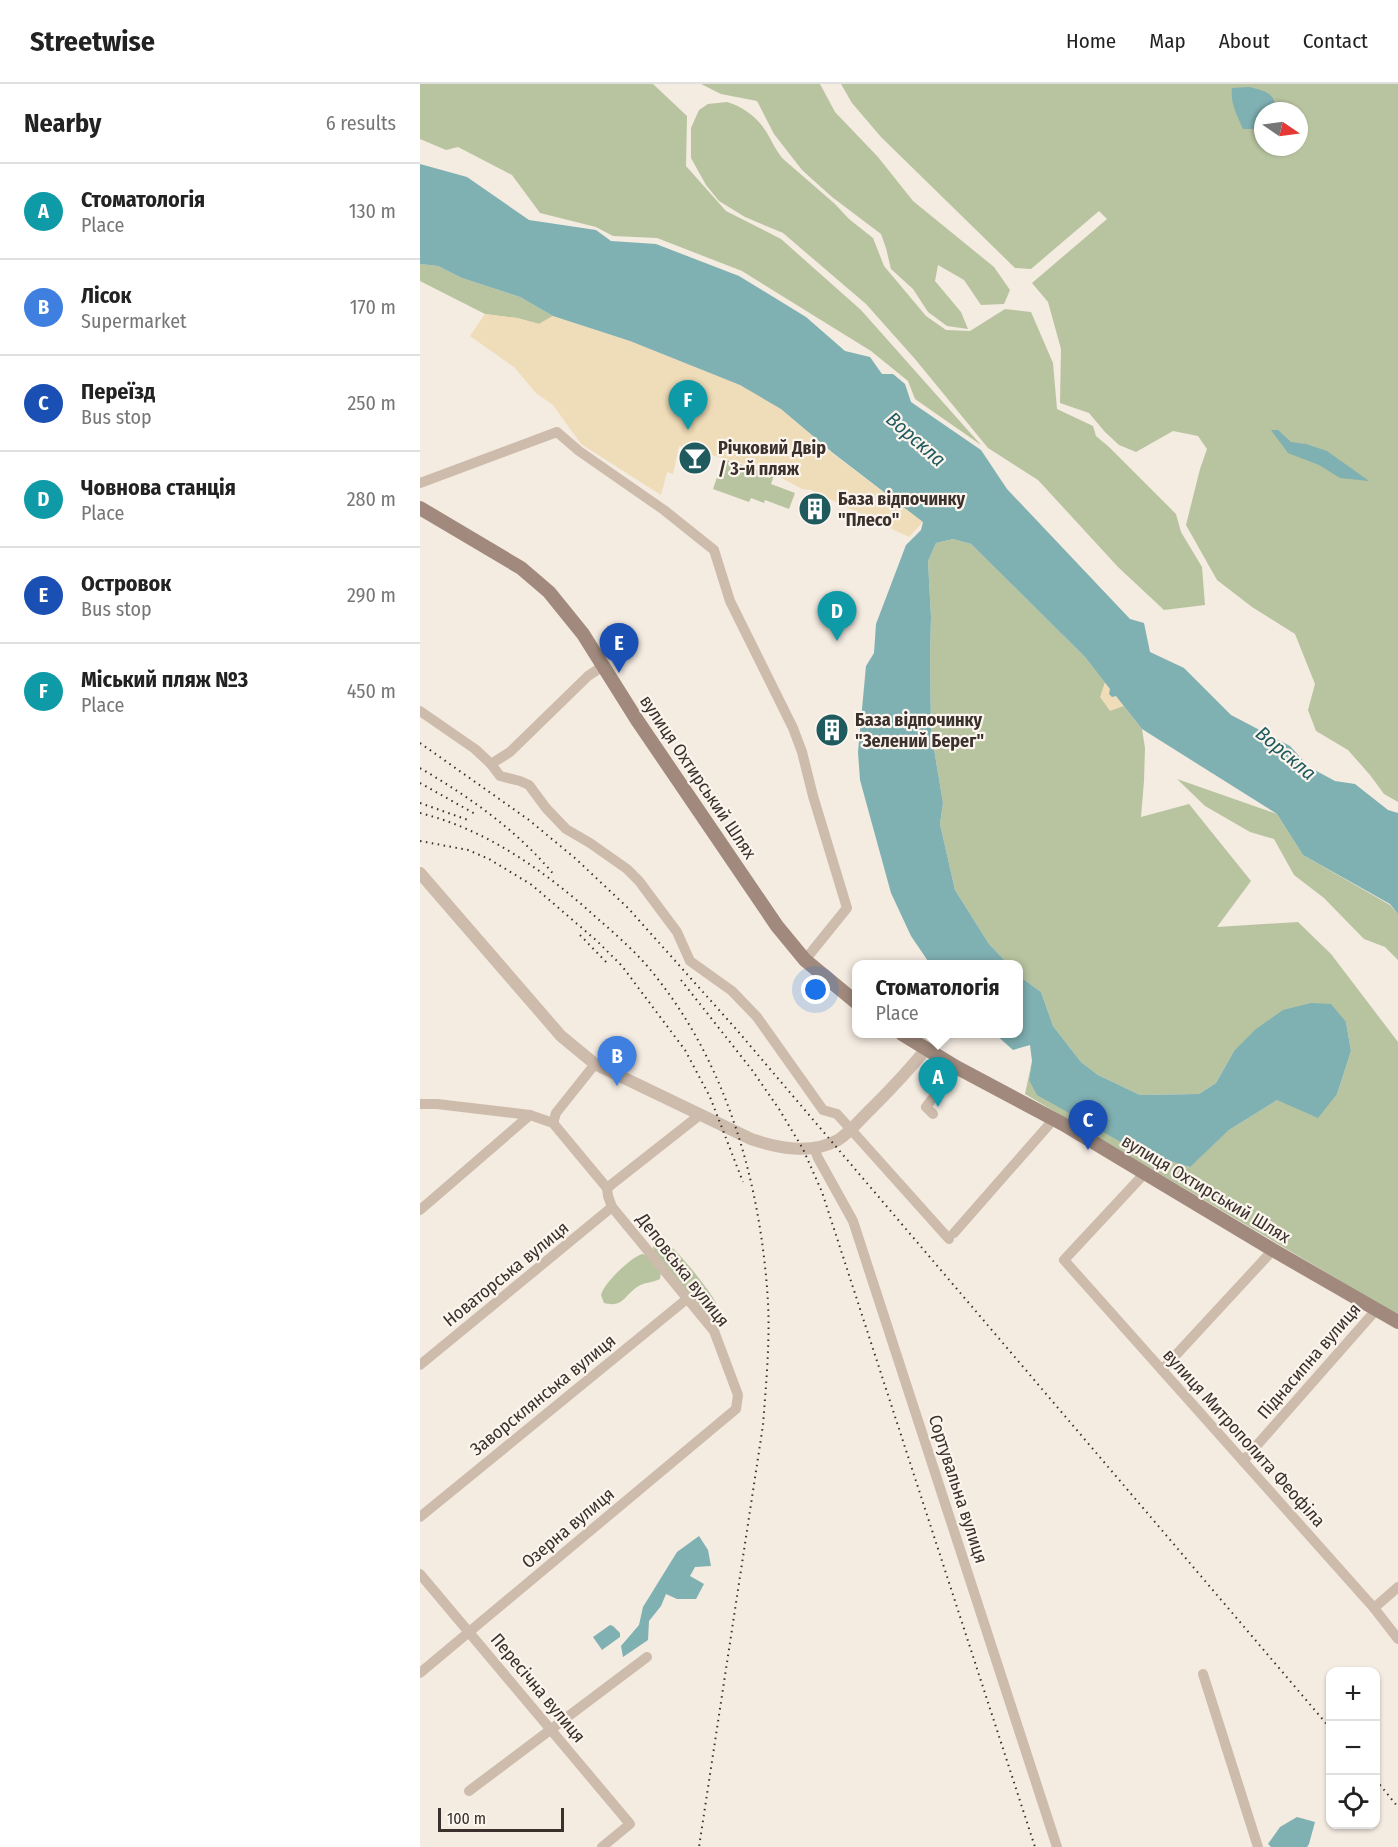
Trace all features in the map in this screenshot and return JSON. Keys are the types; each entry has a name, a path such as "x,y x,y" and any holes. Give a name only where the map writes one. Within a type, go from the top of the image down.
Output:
{"main road":[{"name":"вулиця Охтирський Шлях","path":"420,508 521,568 549,592 583,634 637,720 777,926 805,960 852,999"},
{"name":"вулиця Охтирський Шлях","path":"908,1038 956,1067 1054,1119 1398,1322"}],"street":[{"path":"420,483 557,432 579,451 664,510 714,550 730,602 793,728 802,752 813,796 848,908 805,960"},
{"path":"491,764 510,752 588,676 603,666"},
{"path":"420,711 475,749 500,776 529,785 566,829 627,868 677,932 690,961 732,991 757,1017 823,1110 837,1114 952,1236 1054,1119"},
{"path":"420,873 561,1036 595,1064 768,1145 786,1148 814,1148 838,1140 904,1075 926,1049"},
{"path":"420,1104 531,1115 553,1123 556,1113 595,1064"},
{"path":"933,1114 926,1107 956,1067"},
{"path":"607,1188 701,1114"},
{"path":"420,1210 531,1115"},
{"name":"Деповська вулиця","path":"553,1123 607,1188 612,1207 714,1331 738,1395 736,1409"},
{"name":"Сортувальна вулиця","path":"814,1148 853,1221 1057,1847"},
{"name":"вулиця Митрополита Феофіла","path":"1145,1173 1064,1260 1374,1608 1398,1639"},
{"name":"Новаторська вулиця","path":"420,1365 612,1207"},
{"path":"1162,1370 1273,1250"},
{"name":"Заворсклянська вулиця","path":"420,1517 688,1298"},
{"name":"Піднасипна вулиця","path":"1243,1461 1376,1310"},
{"name":"Озерна вулиця","path":"420,1672 736,1409"},
{"name":"Пересічна вулиця","path":"420,1574 630,1824 602,1847"},
{"path":"1374,1608 1398,1587"},
{"path":"469,1791 647,1657"},
{"path":"1203,1674 1258,1847"}],"green space":[{"path":"420,84 653,84 687,116 686,166 726,211 781,239 861,310 981,445 915,399 908,381 871,351 742,271 657,238 613,236 596,227 540,213 512,175 458,147 446,150 420,139"},
{"path":"701,84 820,84 835,112 878,157 913,201 994,267 1010,290 1004,304 981,305 964,280 938,265 935,281 961,312 968,329 947,326 928,312 913,289 891,269 881,234 832,197 802,170 774,134 757,101 721,94"},
{"path":"841,84 1398,84 1398,802 1384,794 1348,750 1316,731 1308,710 1315,684 1295,634 1252,607 1217,580 1186,525 1207,449 1198,436 1173,431 1136,452 1119,445 1089,413 1060,403 1061,349 1048,302 1032,283 1107,219 1099,211 1031,269 1015,268 881,137 852,103"},
{"path":"727,102 745,110 755,118 764,128 782,158 873,238 884,266 926,316 946,330 970,331 1005,309 1031,312 1053,363 1057,409 1093,426 1096,436 1176,514 1181,532 1202,567 1205,605 1164,610 1118,567 1038,480 988,448 915,359 866,304 783,233 745,217 719,201 706,185 691,158 691,128 699,110 708,104"},
{"path":"420,264 438,266 462,278 520,297 553,316 539,324 517,318 485,314 420,281"},
{"path":"727,460 774,475 771,484 795,493 789,509 765,500 764,503 751,498 749,502 713,489 721,466 724,467"},
{"path":"953,539 971,544 1085,657 1142,729 1145,748 1141,817 1189,804 1251,881 1217,927 1298,922 1331,954 1398,1042 1398,1315 1025,1094 1032,1061 1029,1080 1189,1167 1229,1130 1277,1100 1337,1094 1351,1051 1346,1022 1234,1051 1216,1083 1199,1094 1140,1095 1098,1075 1081,1062 1053,1026 1041,992 1023,979 1023,960 1004,960 989,944 955,890 940,824 943,803 931,731 931,617 928,561 936,543"},
{"path":"1177,779 1277,814 1303,855 1390,905 1398,914 1398,960 1385,947 1364,939 1324,898 1294,875 1274,839 1250,832 1205,806"},
{"path":"663,1240 684,1260 715,1301 718,1307 717,1321 710,1323 654,1253 653,1247 657,1242"},
{"path":"642,1254 647,1255 661,1271 660,1279 640,1285 619,1303 604,1303 601,1295 607,1284 625,1266"}],"sand":[{"path":"485,314 517,318 539,324 553,316 630,341 740,385 781,409 833,454 923,522 909,537 811,490 802,489 767,470 679,446 673,474 667,472 661,495 581,444 553,405 536,393 514,367 470,336"},
{"path":"1105,682 1124,706 1110,711 1100,697"}],"water":[{"path":"1232,88 1258,89 1273,98 1275,102 1254,102 1254,129 1243,129 1234,109"},
{"name":"Ворскла","path":"420,164 467,177 529,220 596,230 611,241 656,244 739,276 806,317 845,351 870,357 882,374 893,374 905,384 911,402 981,450 1007,489 1130,619 1144,623 1150,652 1184,668 1231,715 1290,746 1309,767 1335,781 1355,784 1388,810 1398,813 1398,914 1390,904 1303,855 1277,814 1142,729 1116,696 1112,697 1109,694 1110,689 1085,657 971,544 953,539 936,543 928,561 931,617 931,731 943,803 940,824 955,890 989,944 1004,960 927,960 911,936 891,893 860,780 858,752 866,666 874,653 876,624 906,545 921,530 923,522 833,453 781,409 740,385 630,341 553,316 520,297 462,278 438,266 420,264"},
{"path":"1271,430 1278,430 1291,442 1327,451 1369,481 1340,478 1319,465 1288,453"},
{"path":"1023,979 1041,992 1053,1026 1081,1062 1098,1075 1140,1095 1199,1094 1216,1083 1234,1051 1256,1029 1283,1010 1311,1003 1331,1004 1346,1022 1351,1051 1337,1094 1318,1118 1277,1100 1229,1130 1190,1167 1135,1150 1037,1095 1029,1080 1032,1061 1030,1045 1013,1050 1000,1038 1023,1038"},
{"path":"699,1536 708,1550 711,1566 695,1567 690,1576 704,1584 696,1599 677,1599 666,1594 661,1606 649,1621 648,1640 623,1657 621,1646 639,1625 643,1607 677,1552"},
{"path":"610,1625 620,1633 620,1637 602,1650 593,1637"},
{"path":"1297,1817 1315,1822 1307,1847 1271,1847 1268,1844 1280,1827"}],"railway":[{"path":"420,743 529,820 576,859 628,908 736,1029 1326,1723"},
{"path":"420,768 493,816 525,844 555,876"},
{"path":"420,783 477,815"},
{"path":"420,803 468,820"},
{"path":"420,813 466,829 510,851 588,910 646,964 679,1009 702,1047 736,1128 748,1171 758,1215 768,1302 768,1348 763,1425 699,1847"},
{"path":"420,841 468,850 489,859 532,885 597,941 622,966 685,1050 710,1097 743,1182"},
{"path":"580,935 609,965"},
{"path":"681,980 752,1070 779,1109 803,1149 822,1192 1035,1847"},
{"path":"1380,1785 1398,1807"}],"place":[{"name":"Міський пляж №3","path":"688,430"},
{"name":"Річковий Двір / 3-й пляж","path":"695,458"},
{"name":"База відпочинку \"Плесо\"","path":"815,509"},
{"name":"Човнова станція","path":"837,641"},
{"name":"Островок","path":"619,673"},
{"name":"База відпочинку \"Зелений Берег\"","path":"832,730"},
{"name":"Лісок","path":"617,1086"},
{"name":"Стоматологія","path":"938,1107"},
{"name":"Переїзд","path":"1088,1150"}]}
